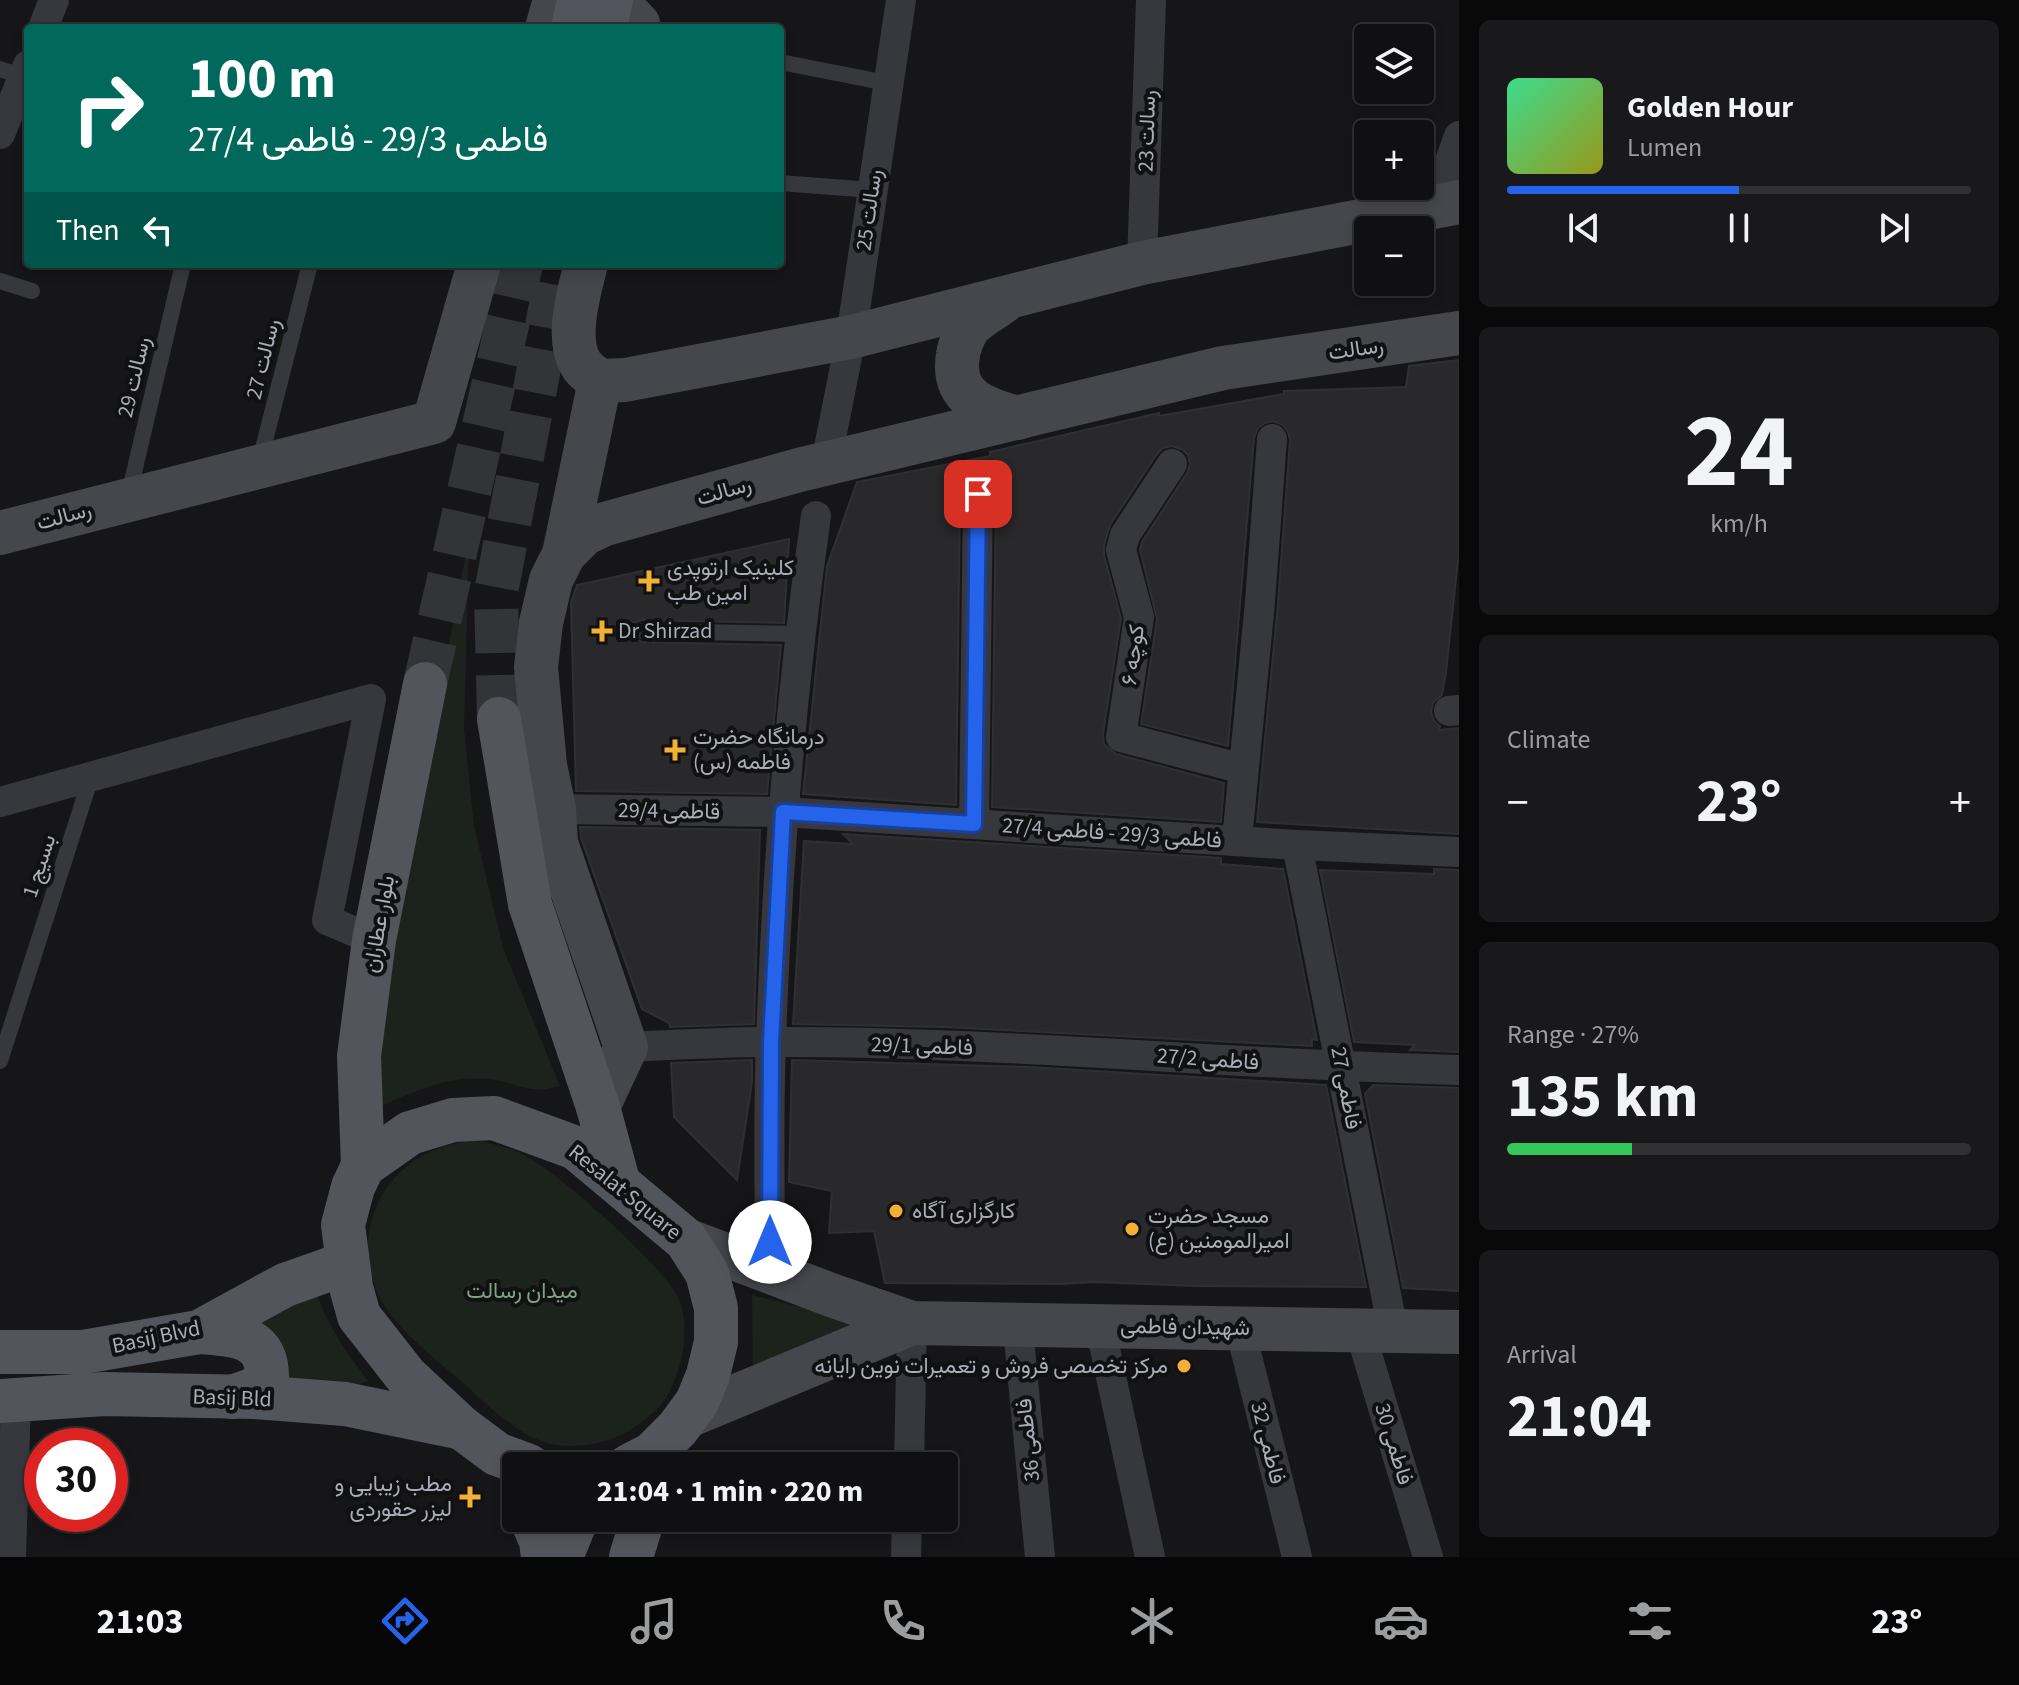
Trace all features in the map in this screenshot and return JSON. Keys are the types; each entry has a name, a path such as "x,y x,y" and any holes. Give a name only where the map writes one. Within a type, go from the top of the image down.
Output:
{"main road":[{"path":"574,24 579,0"},
{"path":"606,24 613,0"},
{"name":"بلوار عطاران","path":"363,1166 359,1056 374,940 425,684"},
{"path":"499,719 530,904 598,1107 618,1181"},
{"name":"Resalat Square","path":"363,1166 410,1133 453,1120 494,1118 576,1148 686,1240 707,1273 716,1308 716,1342 708,1375 658,1449"},
{"path":"363,1166 353,1187 343,1225 347,1263 359,1316 406,1376 462,1428 502,1460"},
{"name":"Basij Blvd","path":"0,1352 83,1352 199,1332 285,1285 347,1263"},
{"path":"199,1332 235,1335 252,1341 267,1360 267,1377 255,1389 232,1397"},
{"name":"Basij Bld","path":"8,1401 104,1394 232,1397 345,1404 462,1428"},
{"path":"537,1532 543,1557"},
{"path":"561,1557 571,1532"}],"street":[{"path":"45,24 54,0"},
{"path":"548,24 555,0"},
{"path":"613,0 638,24"},
{"name":"رسالت 25","path":"826,463 851,337 901,0"},
{"name":"رسالت 23","path":"1142,263 1151,0"},
{"path":"0,134 20,72"},
{"path":"585,268 577,302 573,348 582,367 600,381 667,373 851,337 1142,263 1447,204 1459,136"},
{"name":"رسالت","path":"3,530 434,422 478,268"},
{"path":"1010,297 970,326 959,348 955,371 966,396 989,411 1018,418"},
{"name":"رسالت","path":"626,1047 556,843 536,667 541,623 551,580 564,554 584,534 605,524 826,463 1223,368 1459,333"},
{"path":"564,554 600,381"},
{"path":"1237,840 1272,439"},
{"name":"کوچه ۶","path":"1172,464 1125,535 1121,550 1139,617 1121,737 1243,769"},
{"path":"974,824 978,494"},
{"path":"770,1271 771,1042 783,812 799,634 816,516"},
{"path":"0,802 371,699 327,920 374,940"},
{"name":"قاطمی 29/4","path":"554,809 783,812"},
{"name":"فاطمی 29/3 - فاطمی 27/4","path":"783,812 1297,845 1459,852"},
{"name":"فاطمی 27","path":"1297,845 1343,1068 1377,1331"},
{"name":"فاطمی 29/1","path":"626,1047 771,1042 1074,1051"},
{"path":"598,1107 626,1047"},
{"name":"فاطمی 27/2","path":"1074,1051 1343,1068 1459,1070"},
{"path":"686,1240 912,1323"},
{"path":"658,1449 912,1323"},
{"path":"909,1452 912,1323"},
{"name":"شهیدان فاطمی","path":"912,1323 1459,1332"},
{"name":"فاطمی 36","path":"1020,1323 1040,1557"},
{"path":"1103,1325 1102,1335 1150,1557"},
{"name":"فاطمی 32","path":"1240,1328 1297,1557"},
{"name":"فاطمی 30","path":"1377,1331 1428,1557"},
{"path":"8,1401 11,1557"},
{"path":"906,1557 907,1532"}],"lane":[{"path":"784,63 887,83"},
{"path":"784,183 872,190"},
{"name":"رسالت 29","path":"128,499 182,268"},
{"name":"رسالت 27","path":"258,465 309,268"},
{"path":"0,281 32,291"},
{"path":"642,631 799,634"},
{"name":"بسیج 1","path":"0,1061 91,777"}],"green space":[{"path":"469,538 464,729 474,826 503,948 560,1086 529,1089 497,1080 458,1080 432,1086 379,1107 370,1063"},
{"name":"میدان رسالت","path":"470,1140 510,1149 548,1171 591,1205 636,1248 656,1268 680,1302 685,1327 675,1378 661,1405 627,1432 579,1446 551,1444 526,1434 492,1409 420,1346 384,1305 369,1266 368,1245 377,1205 402,1171 419,1158"},
{"path":"314,1285 336,1336 368,1381 354,1385 279,1385 249,1325"},
{"path":"752,1295 872,1325 753,1373"}],"building":[{"path":"1459,360 1459,550 1446,672 1442,695 1433,703 1431,712 1440,726 1439,730 1459,728 1459,834 1257,822 1290,440 1283,425 1273,421 1258,428 1254,438 1228,746 1141,724 1157,619 1140,550 1142,542 1187,473 1190,464 1183,450 1172,446 1163,448 1157,454 1110,525 1104,545 1121,618 1104,744 1116,754 1224,783 1221,822 992,807 996,494 988,479 979,476 969,479 962,486 960,494 956,805 803,794 827,566 857,482 990,456 990,452 1159,413 1159,416 1284,394 1284,391 1406,387 1409,366"},
{"path":"789,539 784,623 642,620 636,622 631,630 633,637 642,642 781,645 767,794 576,791 571,603 577,585"},
{"path":"580,827 760,830 754,1024 670,1027 669,1023 642,1009 581,838"},
{"path":"843,834 1221,858 1221,864 1283,869 1317,1040 1312,1039 1312,1046 945,1027 793,1024 804,841 853,844"},
{"path":"1434,869 1459,870 1459,1052 1410,1050 1415,1045 1354,1042 1320,870 1434,874"},
{"path":"752,1060 752,1082 737,1180 674,1117 671,1063"},
{"path":"792,1060 1029,1067 1326,1085 1366,1287 1094,1282 885,1283 874,1231 829,1233 832,1191 789,1182"},
{"path":"1373,1085 1459,1088 1459,1291 1403,1288 1365,1094"}],"tunnel":[{"path":"425,684 520,268"},
{"path":"499,719 496,592 558,268"}],"place":[{"name":"کلینیک ارتوپدی امین طب","path":"649,581"},
{"name":"Dr Shirzad","path":"602,631"},
{"name":"درمانگاه حضرت فاطمه (س)","path":"675,750"},
{"name":"کارگزاری آگاه","path":"896,1211"},
{"name":"مسجد حضرت امیرالمومنین (ع)","path":"1132,1229"},
{"name":"مرکز تخصصی فروش و تعمیرات نوین رایانه","path":"1184,1366"},
{"name":"مطب زیبایی و لیزر حقوردی","path":"470,1497"}],"route":[{"path":"770,1242 771,1042 783,812 974,824 978,494"}]}
